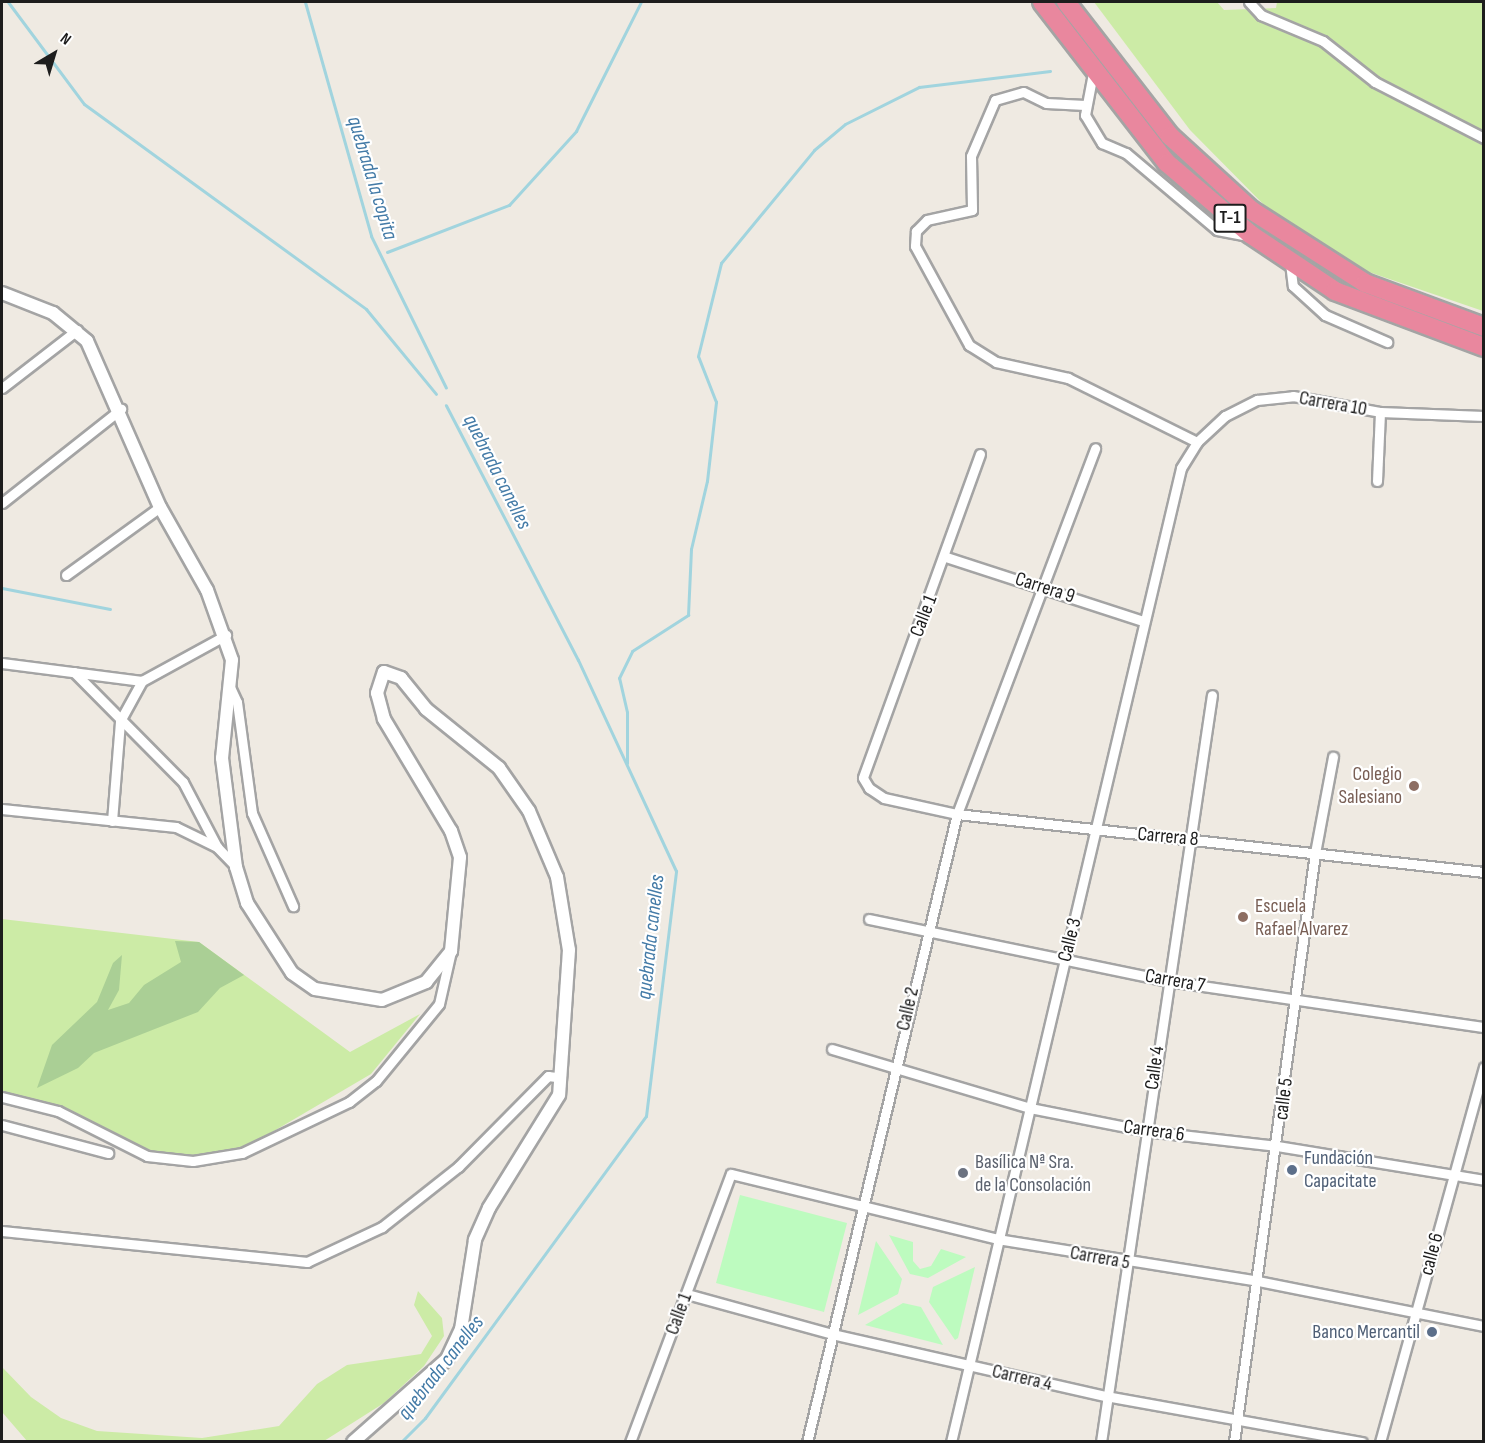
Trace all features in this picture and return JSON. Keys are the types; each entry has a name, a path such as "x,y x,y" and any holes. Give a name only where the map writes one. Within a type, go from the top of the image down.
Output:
{"highway":[{"name":"T-1","path":"1042,2 1093,73 1167,163 1254,237 1290,263 1383,314 1484,347"},
{"name":"T-1","path":"1066,2 1170,136 1251,210 1365,284 1484,327"}],"street":[{"path":"1249,2 1261,15 1323,41 1375,82 1484,138"},
{"path":"1093,73 1085,105 1089,127 1102,143 1126,153 1217,230 1254,237"},
{"path":"1085,105 1046,103 1023,92 995,100 971,156 972,210 927,220 916,231 915,246 969,345 996,362 1068,378 1197,442"},
{"path":"1290,263 1293,286 1325,315 1387,342"},
{"path":"2,293 53,314 77,330 121,409 160,507 226,635 232,660 222,758 236,867 247,903 270,945 315,989 382,1000 426,982 452,951"},
{"path":"2,388 77,330"},
{"name":"Carrera 10","path":"1197,442 1225,416 1257,400 1293,396 1380,412 1484,416"},
{"path":"2,503 121,409"},
{"path":"1377,481 1380,412"},
{"name":"Calle 3","path":"951,1442 966,1365 1098,831 1143,621 1181,468 1197,442"},
{"name":"Calle 2","path":"807,1442 926,931 957,814 1041,586 1095,448"},
{"name":"Calle 1","path":"863,778 946,558 980,454"},
{"path":"66,575 160,507"},
{"name":"Carrera 9","path":"946,558 1041,586 1143,621"},
{"path":"112,821 120,721 142,681 226,635"},
{"path":"2,663 142,681"},
{"path":"74,672 120,721 183,782 216,847 236,867"},
{"path":"2,1097 58,1111 147,1155 193,1161 242,1153 349,1102 376,1081 439,1004 452,951 460,857 451,831 384,720 377,693 384,672 401,678 426,709 499,768 548,847 569,950 569,1005 556,1077 558,1095 549,1118 517,1159 476,1240 461,1329 447,1359 353,1442"},
{"path":"228,683 237,702 252,813 293,906"},
{"name":"Calle 4","path":"1101,1442 1106,1396 1212,695"},
{"name":"calle 5","path":"1234,1442 1277,1146 1315,853 1334,757"},
{"name":"Carrera 8","path":"863,778 884,798 957,814 1484,872"},
{"path":"2,809 176,827 216,847"},
{"name":"Carrera 7","path":"869,919 1168,981 1484,1027"},
{"name":"Carrera 6","path":"831,1050 1030,1108 1146,1131 1277,1146 1484,1180"},
{"name":"calle 6","path":"1380,1442 1484,1066"},
{"path":"2,1231 308,1262 391,1220 458,1167 548,1076 556,1077"},
{"path":"2,1125 108,1153"},
{"name":"Carrera 5","path":"726,1185 731,1174 862,1209 997,1239 1126,1263 1258,1281 1484,1326"},
{"name":"Calle 1","path":"630,1442 726,1185"},
{"name":"Carrera 4","path":"687,1294 832,1334 1106,1396 1238,1416 1362,1442"}],"green space":[{"path":"1094,2 1217,2 1224,10 1276,8 1277,2 1483,2 1483,311 1363,270 1272,213 1190,130"},
{"path":"2,919 199,942 350,1052 420,1014 371,1074 262,1138 211,1162 147,1156 58,1111 2,1097"},
{"path":"175,941 199,942 244,975 220,988 198,1012 94,1053 78,1068 37,1088 52,1045 97,1002 113,963 122,955 119,990 108,1010 129,1003 144,985 181,962"},
{"path":"740,1195 847,1223 824,1312 716,1283"},
{"path":"889,1235 913,1242 913,1261 920,1269 931,1266 941,1249 966,1257 928,1278 910,1274"},
{"path":"876,1241 902,1279 898,1294 858,1315"},
{"path":"975,1267 958,1338 955,1340 929,1302 933,1287"},
{"path":"418,1291 442,1318 444,1336 424,1366 384,1403 324,1441 27,1441 2,1412 2,1367 31,1397 61,1418 97,1431 202,1438 279,1426 317,1384 347,1365 421,1354 432,1336 414,1305"},
{"path":"903,1303 921,1307 943,1345 865,1325"}],"waterway":[{"name":"quebrada canelles","path":"8,2 84,104 366,309 436,394"},
{"name":"quebrada la copita","path":"305,2 371,236 446,388"},
{"path":"387,252 509,205 576,131 641,2"},
{"path":"627,763 627,712 619,678 632,651 688,615 691,549 707,481 716,402 698,356 721,263 814,150 845,124 919,87 1050,71"},
{"name":"quebrada canelles","path":"401,1442 425,1418 646,1116 676,871 578,660 446,405"},
{"path":"2,588 110,609"}],"place":[{"name":"Colegio Salesiano","path":"1414,786"},
{"name":"Escuela Rafael Alvarez","path":"1243,917"},
{"name":"Fundación Capacitate","path":"1292,1170"},
{"name":"Basílica Nª Sra. de la Consolación","path":"963,1173"},
{"name":"Banco Mercantil","path":"1432,1332"}]}
